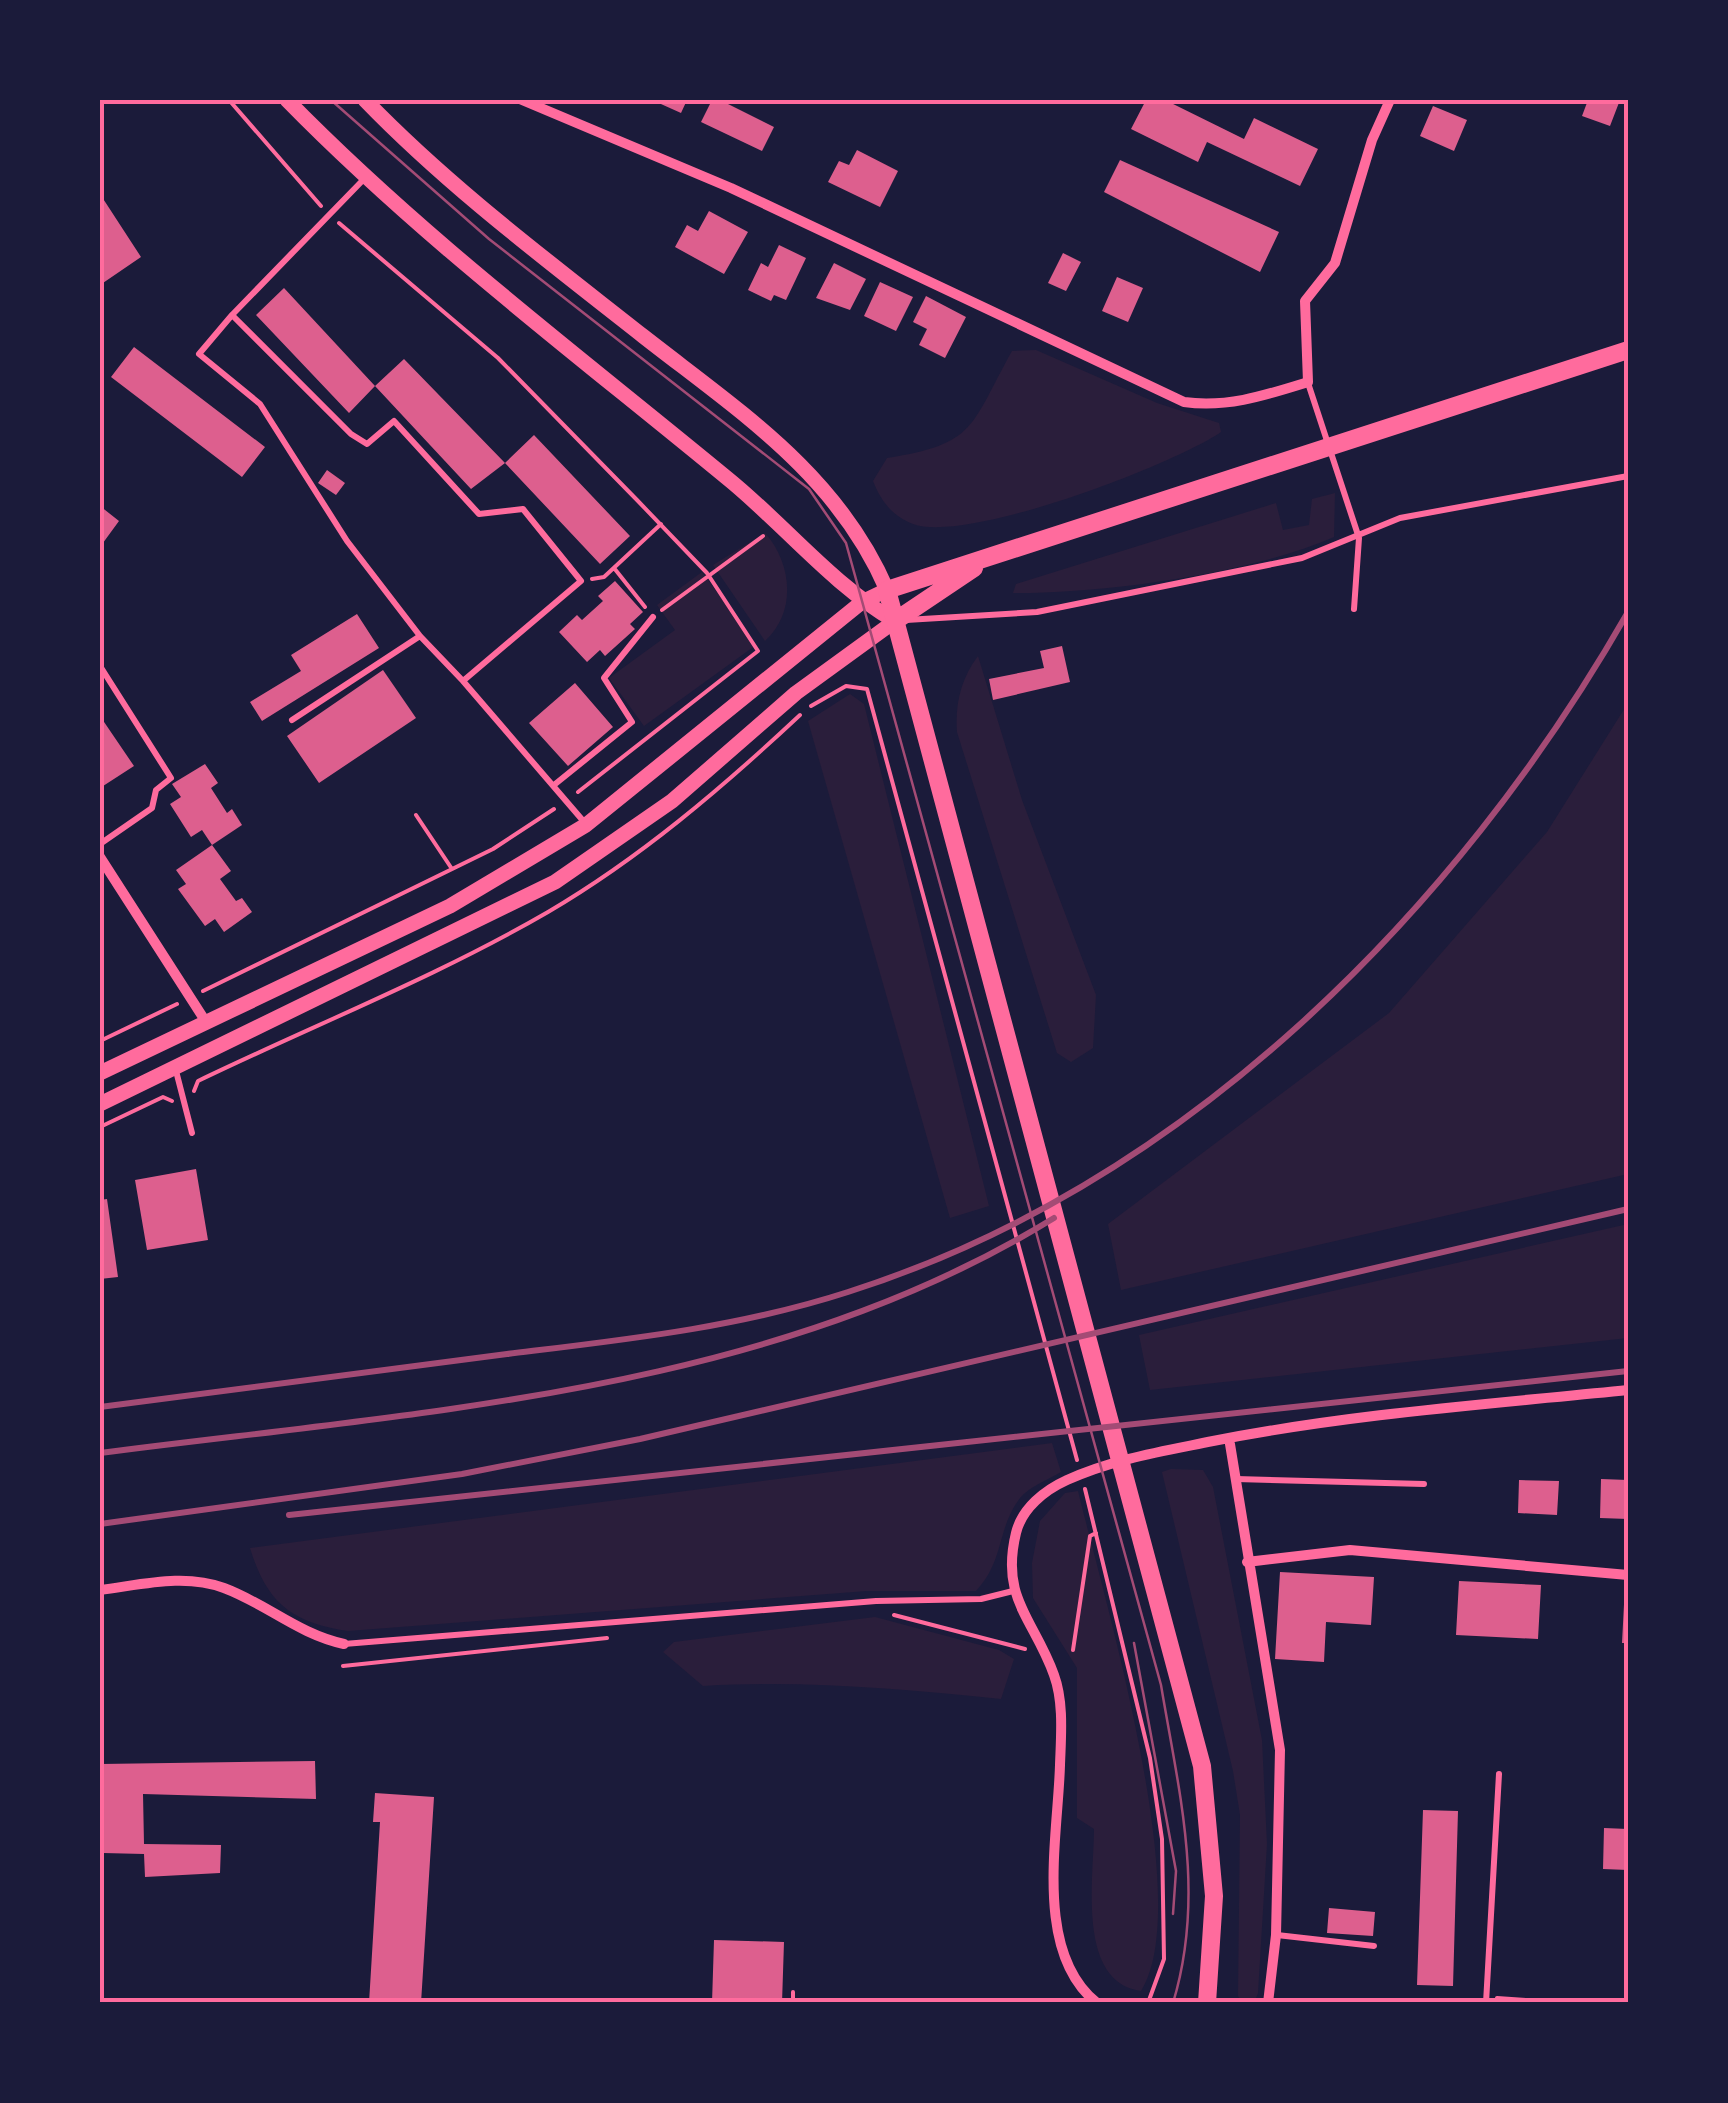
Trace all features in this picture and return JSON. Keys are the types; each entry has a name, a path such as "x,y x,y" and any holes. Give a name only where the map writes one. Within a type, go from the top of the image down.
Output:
{"main road":[{"path":"287,100 364,179 758,503 862,602 895,621"},
{"path":"365,100 516,235 819,479 870,551 887,590 1202,1766 1214,1896 1206,2003"},
{"path":"100,1073 450,906 586,825 862,602 887,590 1628,350"},
{"path":"100,1104 556,882 672,800 796,694 991,557"}],"street":[{"path":"522,100 731,188 1184,402 1210,406 1256,399 1308,382 1305,300 1335,263 1372,140 1390,100"},
{"path":"100,856 206,1022"},
{"path":"1097,2003 1074,1981 1062,1950 1056,1908 1060,1697 1048,1660 1013,1591 1017,1528 1029,1506 1067,1480 1142,1455 1308,1423 1628,1390"},
{"path":"1230,1438 1280,1750 1276,1934 1268,2003"},
{"path":"1247,1562 1350,1550 1628,1575"},
{"path":"100,1590 176,1580 203,1582 225,1588 317,1638 344,1644"}],"lane":[{"path":"364,179 199,354 260,404 348,541 420,636 586,825"},
{"path":"232,315 351,434 367,444 394,421 480,514 523,509 582,581 463,681"},
{"path":"1308,382 1359,538 1354,609"},
{"path":"895,621 1037,612 1302,558 1359,538 1400,518 1628,476"},
{"path":"554,785 632,722 604,678 653,617"},
{"path":"292,720 420,636"},
{"path":"100,666 172,778 156,790 152,808 100,844"},
{"path":"175,1067 192,1133"},
{"path":"1234,1479 1424,1484"},
{"path":"344,1644 857,1603 981,1599 1013,1591"},
{"path":"1487,2000 1499,1774"},
{"path":"1276,1934 1374,1946"}],"path":[{"path":"100,1041 493,849 567,801 758,651 707,573 661,524 498,358 329,215 229,100"},
{"path":"582,581 604,577 661,524"},
{"path":"614,568 653,617 707,573 763,536"},
{"path":"808,708 846,686 867,689 1096,1531 1150,1758 1162,1839 1164,1959 1148,2003"},
{"path":"416,815 452,869"},
{"path":"1073,1650 1090,1536 1096,1531"},
{"path":"891,1614 1035,1651"},
{"path":"343,1666 618,1637"},
{"path":"100,1954 100,2003"},
{"path":"793,1992 793,2003"},
{"path":"1487,2000 1567,2003"}],"shaded area":[{"path":"1036,350 1157,403 1219,423 1221,432 1117,481 977,523 940,527 913,524 893,512 873,481 887,458 939,446 955,438 978,414 1012,351"},
{"path":"1335,493 1334,537 1300,550 1176,579 1013,593 1016,584 1276,503 1283,530 1309,525 1312,499"},
{"path":"765,533 781,558 787,587 782,616 765,641 713,565"},
{"path":"702,572 756,645 644,726 609,678 675,630 657,605"},
{"path":"978,656 1022,800 1096,995 1093,1048 1071,1062 1057,1053 957,732 960,692"},
{"path":"850,694 864,704 989,1206 950,1218 808,721"},
{"path":"1628,703 1628,1174 1121,1290 1108,1224 1389,1013 1547,832"},
{"path":"1628,1224 1628,1338 1150,1390 1139,1335"},
{"path":"1052,1443 1061,1472 1020,1498 1007,1522 992,1568 976,1591 867,1591 348,1631 311,1622 284,1607 264,1583 250,1548"},
{"path":"1203,1470 1213,1487 1262,1740 1267,1844 1258,1993 1254,2003 1242,2003 1238,1996 1240,1815 1162,1472"},
{"path":"1078,1491 1140,1747 1152,1822 1158,1890 1155,1949 1141,1991 1120,1983 1106,1969 1098,1948 1092,1899 1094,1829 1077,1818 1077,1668 1033,1598 1032,1563 1040,1521 1065,1493"},
{"path":"875,1617 999,1650 1014,1659 1001,1699 815,1685 703,1686 663,1652 674,1642"}],"building":[{"path":"652,100 687,100 681,113"},
{"path":"712,100 720,100 774,127 762,151 701,122"},
{"path":"1146,100 1165,100 1244,139 1254,118 1318,149 1300,186 1207,142 1198,162 1131,129"},
{"path":"1588,100 1620,100 1610,126 1582,116"},
{"path":"1433,106 1467,120 1454,151 1420,136"},
{"path":"857,150 898,171 880,207 828,182 839,161 849,165"},
{"path":"1120,160 1279,232 1260,272 1104,192"},
{"path":"100,194 141,257 100,285"},
{"path":"709,211 748,232 724,274 675,247 687,225 698,231"},
{"path":"779,245 806,258 786,300 774,295 771,301 748,290 761,263 768,267"},
{"path":"1063,253 1081,262 1066,291 1048,283"},
{"path":"834,263 866,279 850,310 816,298"},
{"path":"1117,277 1143,288 1128,322 1102,311"},
{"path":"880,282 913,297 896,331 864,316"},
{"path":"284,288 375,386 349,413 256,315"},
{"path":"926,296 966,317 945,358 919,345 927,329 913,322"},
{"path":"134,347 265,447 242,477 111,377"},
{"path":"404,359 505,463 471,489 375,386"},
{"path":"534,435 630,536 600,564 505,463"},
{"path":"327,470 345,483 336,495 318,483"},
{"path":"100,506 119,521 100,547"},
{"path":"615,581 643,612 630,624 635,629 605,656 600,650 587,662 559,632 577,615 582,620 603,601 598,596"},
{"path":"357,614 379,648 262,721 250,702 301,671 291,655"},
{"path":"1062,646 1070,682 993,700 989,679 1044,668 1040,651"},
{"path":"383,670 416,718 319,783 287,736"},
{"path":"575,683 613,727 568,766 529,723"},
{"path":"100,716 134,766 100,788"},
{"path":"205,764 218,783 211,788 227,813 232,809 242,825 212,845 202,830 191,837 170,804 181,797 172,784"},
{"path":"212,845 231,871 220,879 236,901 242,898 252,912 224,932 215,919 205,926 178,889 186,884 176,870"},
{"path":"196,1169 208,1240 147,1250 135,1180"},
{"path":"107,1199 118,1277 100,1279 100,1200"},
{"path":"1601,1479 1628,1480 1628,1519 1600,1518"},
{"path":"1519,1480 1559,1481 1557,1515 1518,1513"},
{"path":"1280,1572 1374,1577 1371,1625 1326,1622 1324,1662 1275,1659"},
{"path":"1459,1581 1541,1585 1538,1639 1456,1635"},
{"path":"1625,1585 1628,1643 1622,1643"},
{"path":"315,1761 316,1799 143,1794 144,1844 221,1845 220,1873 145,1877 144,1854 103,1853 101,1764"},
{"path":"375,1793 434,1797 421,2003 369,2003 380,1822 373,1822"},
{"path":"1423,1810 1458,1811 1453,1986 1417,1985"},
{"path":"1604,1828 1628,1829 1628,1870 1603,1869"},
{"path":"1329,1908 1375,1912 1373,1936 1327,1933"},
{"path":"714,1940 784,1942 782,2003 712,2003"}],"tram line":[{"path":"331,100 489,239 809,489 846,543 1161,1685 1181,1804 1188,1883 1188,1923 1173,2003"},
{"path":"1134,1643 1176,1871 1173,1914"}],"railway":[{"path":"100,1407 722,1324 848,1292 971,1244 1087,1183 1197,1109 1300,1025 1394,931 1481,830 1559,723 1628,612"},
{"path":"100,1524 462,1474 640,1439 1628,1209"},
{"path":"100,1453 469,1406 591,1385 712,1358 830,1323 944,1277 1054,1218"},
{"path":"289,1515 1628,1371"}]}
